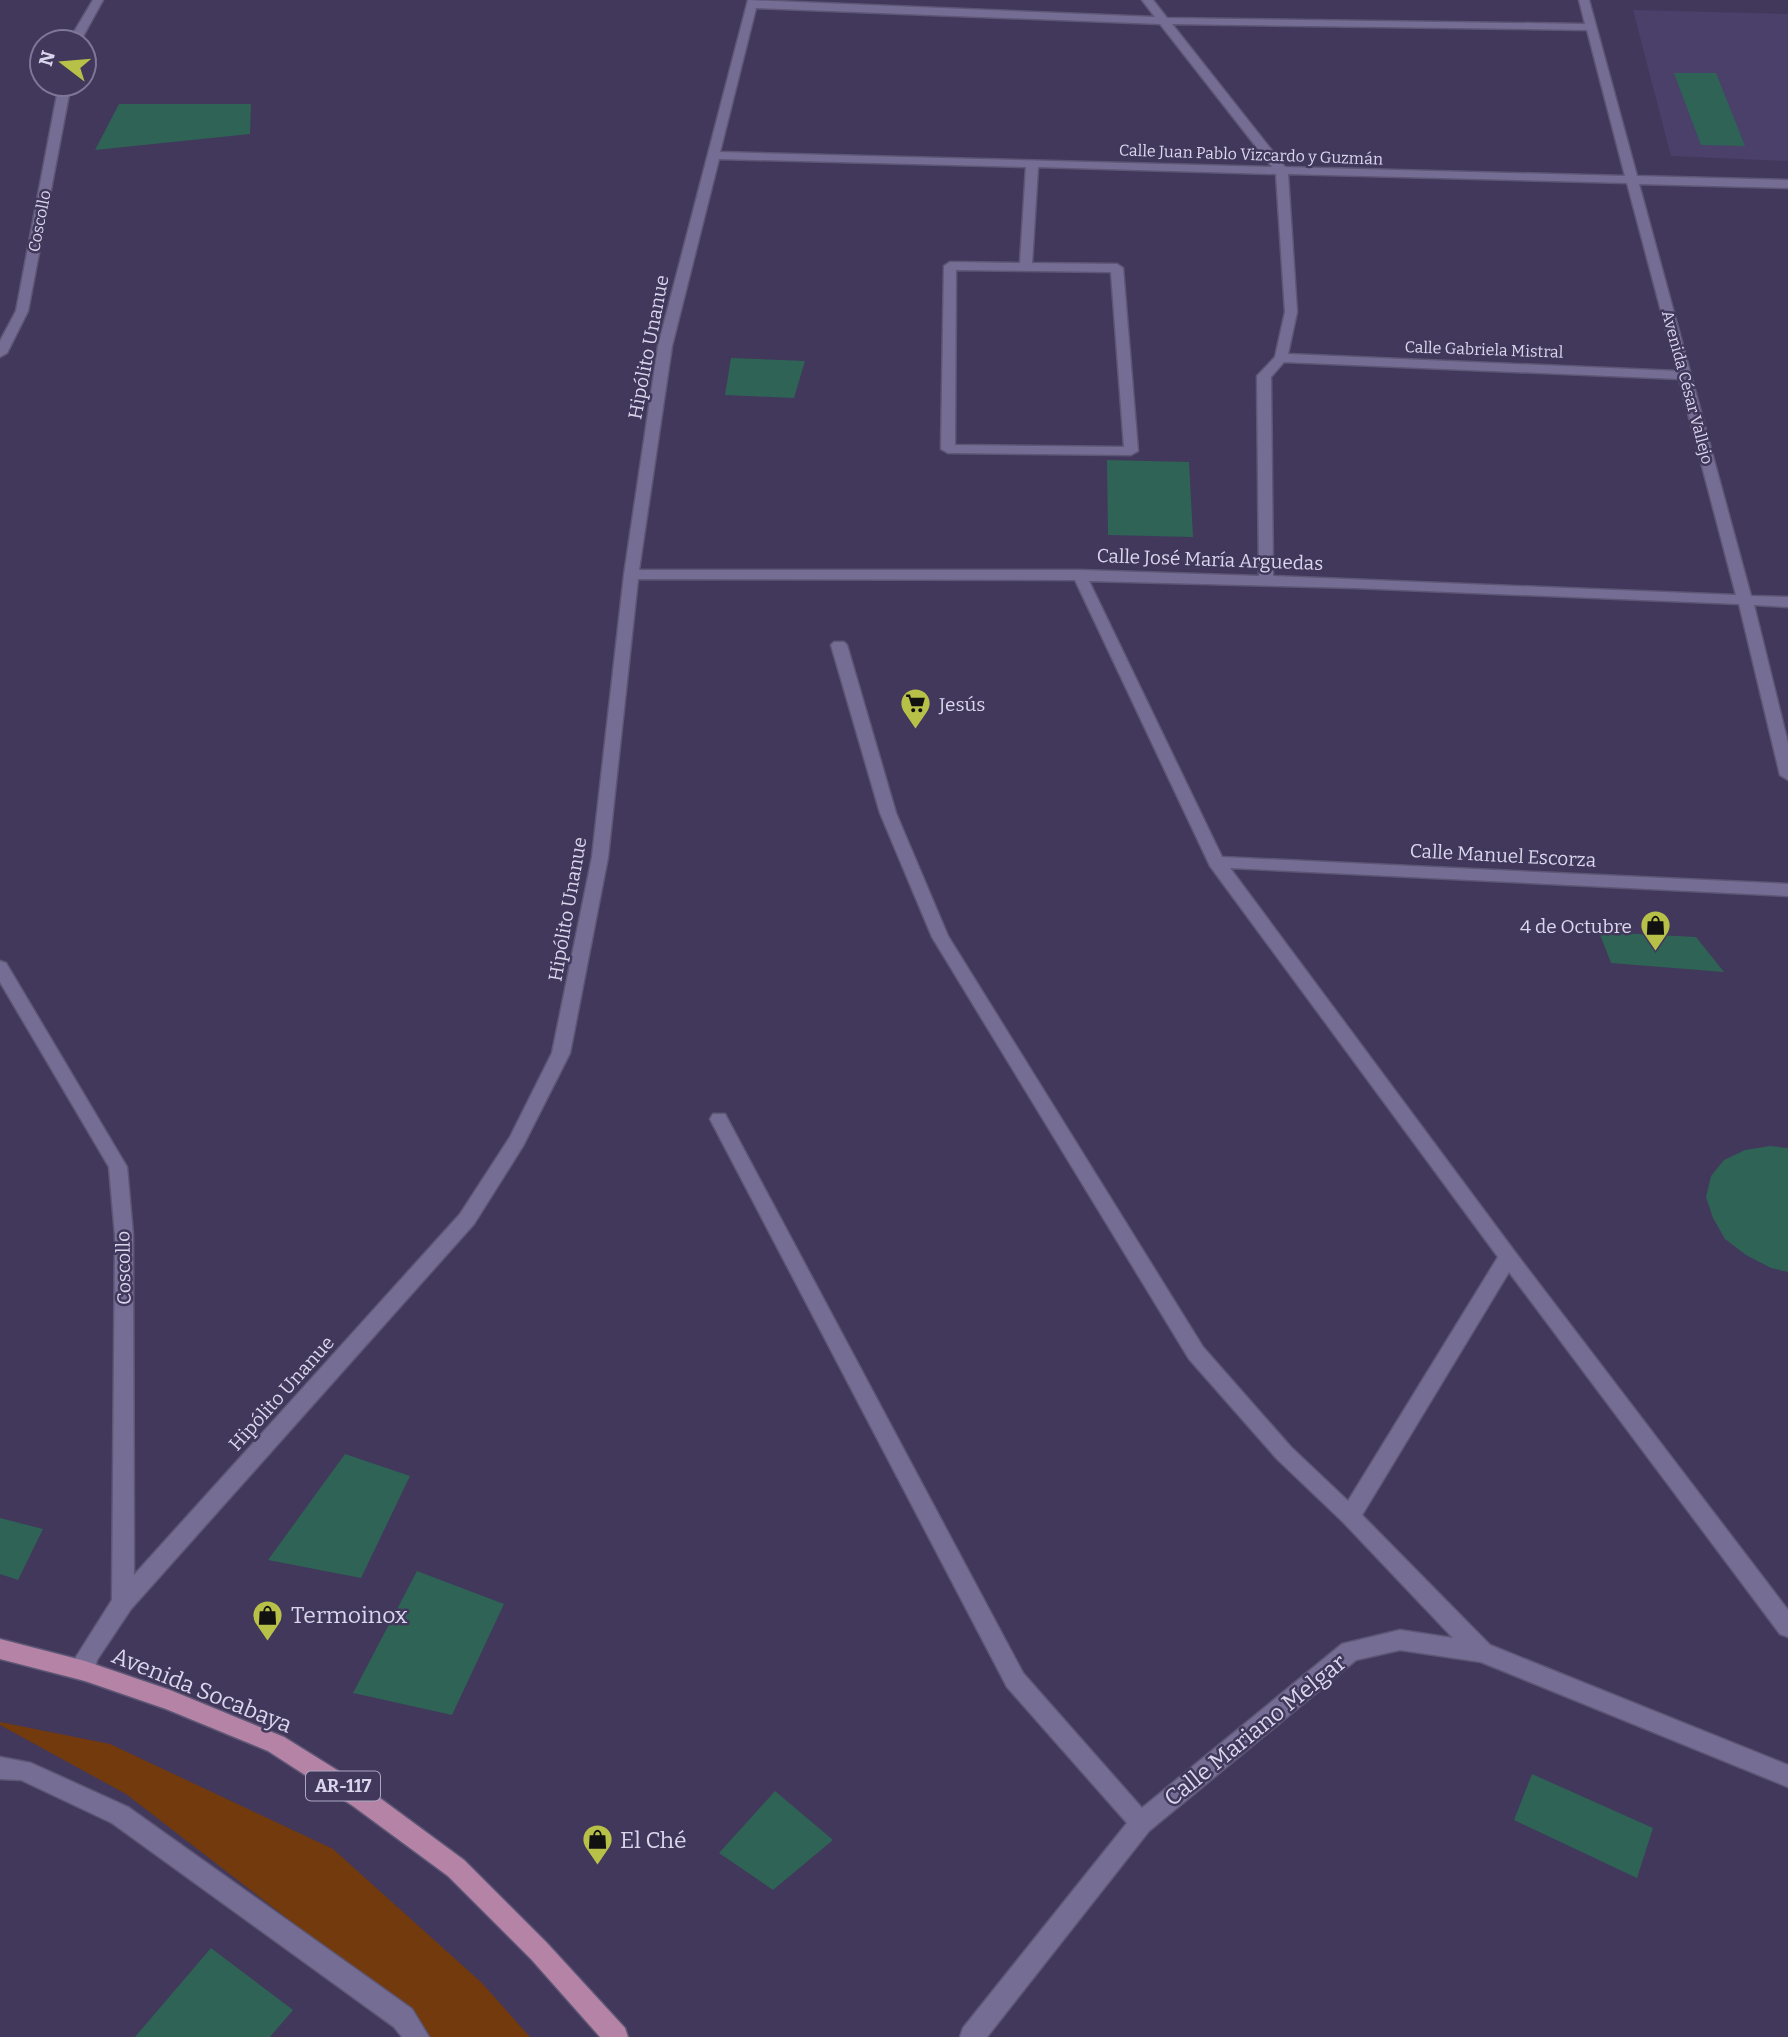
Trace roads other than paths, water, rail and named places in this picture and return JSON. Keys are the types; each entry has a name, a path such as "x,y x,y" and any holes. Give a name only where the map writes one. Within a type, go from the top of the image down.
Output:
{"main road":[{"name":"Avenida Socabaya","path":"0,1649 85,1671 170,1700 276,1744 361,1798 456,1868 539,1951 616,2037"}],"street":[{"path":"82,28 98,0"},
{"path":"1147,0 1282,171 1292,312 1281,358 1264,376 1266,580"},
{"name":"Avenida César Vallejo","path":"1584,0 1745,600 1788,775"},
{"path":"753,2 1166,21 1592,27"},
{"name":"Hipólito Unanue","path":"85,1671 88,1657 123,1602 467,1219 517,1141 561,1052 600,857 631,575 665,346 753,2"},
{"name":"Coscollo","path":"0,353 22,311 62,98"},
{"name":"Calle Juan Pablo Vizcardo y Guzmán","path":"714,155 1788,184"},
{"path":"1026,267 1032,164"},
{"path":"950,267 1026,267 1117,268 1131,451 948,449 950,267"},
{"name":"Calle Gabriela Mistral","path":"1281,358 1685,375"},
{"name":"Calle José María Arguedas","path":"631,575 859,571 1079,573 1788,603"},
{"path":"1079,573 1216,862 1508,1257 1788,1627"},
{"path":"839,645 888,813 940,937 1196,1353 1283,1453 1350,1516 1415,1586 1482,1652"},
{"name":"Calle Manuel Escorza","path":"1216,862 1788,890"},
{"name":"Coscollo","path":"0,967 118,1167 124,1235 123,1602"},
{"path":"719,1119 1015,1680 1141,1823"},
{"path":"1350,1516 1508,1257"},
{"name":"Calle Mariano Melgar","path":"972,2037 1141,1823 1350,1651 1400,1640 1482,1652 1788,1776"},
{"path":"0,1769 23,1770 120,1815 403,2018 417,2037"}],"place":[{"name":"Jesús","path":"916,731"},
{"name":"4 de Octubre","path":"1655,953"},
{"name":"Termoinox","path":"268,1642"},
{"name":"El Ché","path":"597,1867"}]}
